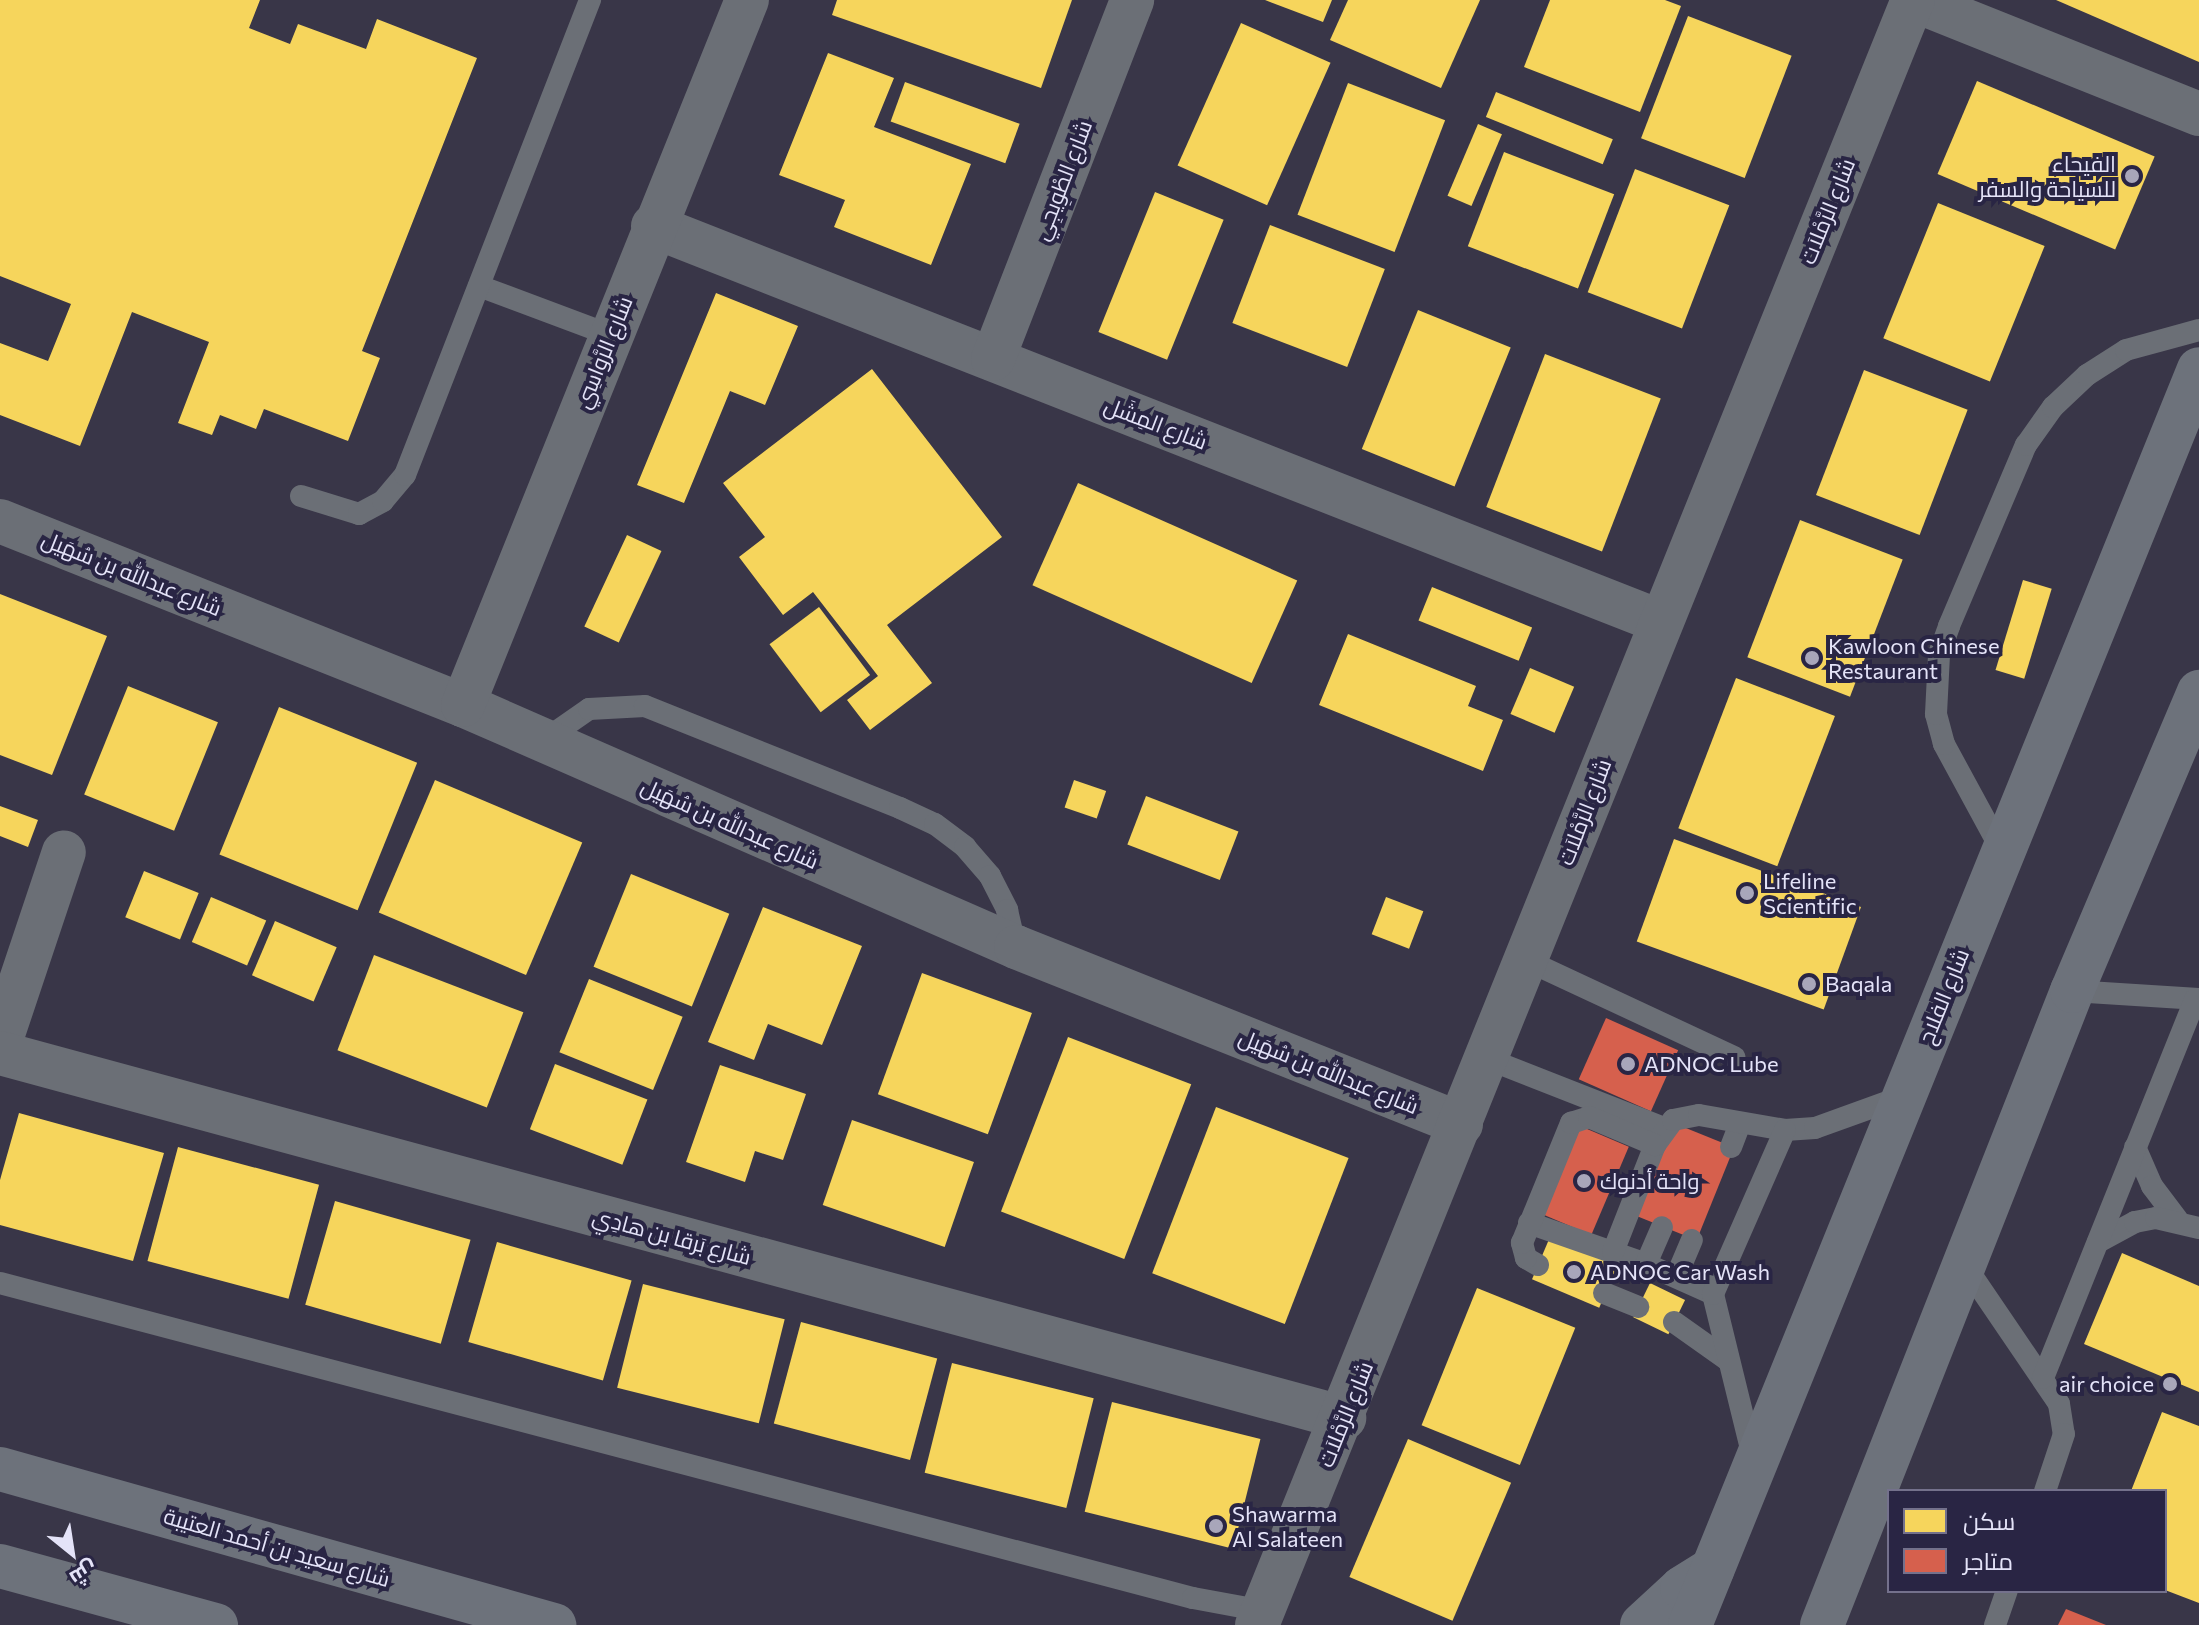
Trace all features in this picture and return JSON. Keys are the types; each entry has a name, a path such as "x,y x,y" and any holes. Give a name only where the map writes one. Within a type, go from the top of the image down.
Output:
{"main road":[{"name":"شارع الفلاح","path":"1690,1625 2199,369"},
{"path":"1827,1620 2072,991 2199,692"},
{"name":"شارع سعيد بن أحمد العتيبة","path":"0,1469 554,1625"},
{"path":"0,1566 216,1625"},
{"path":"1642,1625 1682,1588 1713,1569"}],"street":[{"name":"شارع الرَّواسِي","path":"463,705 653,226 747,0"},
{"name":"شارع الطْوِيجِي","path":"993,359 1132,0"},
{"path":"1913,0 2199,114"},
{"name":"شارع الرَّمْلاَت","path":"1260,1618 1488,1059 1659,621 1913,0"},
{"name":"شارع المِشَل","path":"653,226 1659,621"},
{"name":"شارع عبدالله بن سُهَيل","path":"0,521 463,705 1016,947 1461,1124"},
{"path":"0,1043 64,852"},
{"name":"شارع بَرقا بن هادِي","path":"0,1053 1344,1418"}],"lane":[{"path":"301,496 359,514 383,501 405,475 590,0"},
{"path":"479,286 610,335"},
{"path":"2002,851 1944,744 1936,714 1939,654 1949,626 2026,445 2053,407 2087,375 2126,350 2199,330"},
{"path":"543,741 589,709 645,706 900,808 935,824 982,867 1007,910 1016,947"},
{"path":"1526,960 1734,1057"},
{"path":"2043,1378 2197,999 2072,991"},
{"path":"1488,1059 1660,1136"},
{"path":"1613,1252 1660,1136 1688,1115 1708,1127 1740,1124 1785,1130 1845,1121 1902,1096"},
{"path":"1538,1265 1523,1251 1529,1223 1571,1123 1589,1117 1660,1136"},
{"path":"1731,1147 1740,1124"},
{"path":"1755,1464 1713,1294 1785,1130"},
{"path":"2135,1147 2152,1186 2177,1219"},
{"path":"2098,1242 2135,1222 2177,1219 2199,1228"},
{"path":"1529,1223 1677,1275 1713,1294"},
{"path":"1646,1264 1662,1227"},
{"path":"1677,1275 1692,1240"},
{"path":"1964,1264 2059,1404 2064,1434 2046,1489"},
{"path":"0,1283 1260,1618"},
{"path":"1604,1293 1638,1307"},
{"path":"1674,1322 1729,1361"},
{"path":"1995,1625 2006,1593"}],"building: سكن":[{"path":"0,0 260,0 249,28 290,44 298,24 366,49 377,19 477,58 362,351 380,358 348,441 264,409 256,429 220,415 212,435 178,423 209,342 132,312 80,446 0,415 0,343 48,361 71,304 0,276"},
{"path":"837,0 1072,0 1041,88 832,15"},
{"path":"1265,0 1332,0 1323,22"},
{"path":"1348,0 1480,0 1441,88 1330,40"},
{"path":"1550,0 1665,0 1681,6 1640,112 1524,67"},
{"path":"2056,0 2199,0 2199,62"},
{"path":"1688,16 1792,56 1745,178 1641,138"},
{"path":"1241,23 1331,63 1267,205 1178,166"},
{"path":"828,53 894,78 874,127 971,164 931,265 834,227 845,200 779,175"},
{"path":"1977,81 2155,156 2115,249 1938,174"},
{"path":"905,82 1020,124 1005,163 891,121"},
{"path":"1348,83 1445,120 1395,252 1297,215"},
{"path":"1496,92 1613,139 1603,164 1486,117"},
{"path":"1478,124 1502,134 1471,206 1448,196"},
{"path":"1504,152 1614,194 1578,289 1468,246"},
{"path":"1635,169 1729,205 1682,328 1588,292"},
{"path":"1155,192 1224,220 1167,360 1098,332"},
{"path":"1938,203 2045,246 1990,381 1883,338"},
{"path":"1270,225 1385,269 1347,367 1232,323"},
{"path":"716,293 798,326 765,405 730,391 684,503 637,485"},
{"path":"1418,310 1511,347 1455,487 1362,449"},
{"path":"1545,354 1661,398 1602,552 1486,507"},
{"path":"872,369 1002,537 887,625 932,683 870,730 847,700 878,676 813,592 783,615 739,557 765,537 723,483"},
{"path":"1864,370 1968,410 1920,535 1816,495"},
{"path":"1078,483 1297,581 1252,683 1032,585"},
{"path":"1800,520 1903,559 1850,697 1747,657"},
{"path":"627,535 661,551 619,643 584,627"},
{"path":"2023,580 2052,589 2024,679 1996,670"},
{"path":"1432,587 1532,627 1519,661 1419,620"},
{"path":"0,594 107,636 52,775 0,755"},
{"path":"819,607 870,675 821,712 769,644"},
{"path":"1348,634 1476,686 1468,706 1503,720 1483,771 1319,705"},
{"path":"1530,668 1574,687 1555,733 1510,714"},
{"path":"1736,678 1835,716 1777,866 1678,828"},
{"path":"128,686 218,722 174,831 84,794"},
{"path":"279,707 417,763 358,910 219,854"},
{"path":"435,780 582,843 526,975 379,913"},
{"path":"1074,780 1106,791 1097,818 1065,807"},
{"path":"1146,796 1238,831 1220,880 1127,845"},
{"path":"0,806 38,820 28,847 0,836"},
{"path":"1674,839 1861,907 1824,1009 1637,941"},
{"path":"144,871 199,893 180,939 125,917"},
{"path":"631,874 729,914 692,1006 594,967"},
{"path":"211,897 266,920 247,966 192,942"},
{"path":"1386,897 1423,911 1409,949 1372,934"},
{"path":"763,907 862,946 822,1045 768,1024 754,1060 708,1042"},
{"path":"275,921 337,947 314,1001 252,975"},
{"path":"374,955 523,1012 487,1108 337,1050"},
{"path":"922,973 1032,1013 988,1134 878,1094"},
{"path":"589,979 683,1017 653,1090 559,1052"},
{"path":"1068,1037 1191,1084 1124,1259 1001,1212"},
{"path":"555,1064 647,1099 622,1165 530,1129"},
{"path":"720,1065 806,1094 783,1160 755,1151 745,1182 686,1162"},
{"path":"1216,1107 1349,1158 1285,1324 1152,1273"},
{"path":"19,1113 164,1153 133,1261 0,1225 0,1180"},
{"path":"852,1120 974,1162 945,1247 823,1205"},
{"path":"178,1147 319,1185 288,1299 147,1261"},
{"path":"335,1201 471,1240 441,1344 305,1305"},
{"name":"ADNOC Car Wash","path":"1550,1237 1617,1266 1599,1308 1532,1279"},
{"path":"497,1242 632,1281 603,1381 468,1342"},
{"path":"2122,1253 2199,1286 2199,1392 2084,1344"},
{"path":"1650,1283 1685,1300 1668,1334 1633,1317"},
{"path":"643,1284 785,1319 759,1423 617,1388"},
{"path":"1477,1288 1575,1328 1520,1465 1422,1425"},
{"path":"801,1322 937,1358 910,1460 774,1423"},
{"path":"952,1363 1094,1398 1066,1508 925,1473"},
{"path":"1112,1402 1260,1439 1233,1549 1085,1512"},
{"path":"2162,1412 2199,1426 2199,1603 2167,1591 2167,1489 2132,1489"},
{"path":"1408,1439 1511,1483 1452,1621 1349,1577"}],"building: متاجر":[{"name":"ADNOC Lube","path":"1606,1018 1678,1050 1651,1111 1579,1079"},
{"path":"1671,1122 1734,1147 1697,1240 1634,1215"},
{"name":"واحة أدنوك","path":"1580,1126 1629,1147 1591,1235 1542,1214"},
{"path":"2066,1609 2106,1625 2058,1625"}],"place":[{"name":"الفيحاء للسياحة والسفر","path":"2132,176"},
{"name":"Kawloon Chinese Restaurant","path":"1812,658"},
{"name":"Lifeline Scientific","path":"1747,893"},
{"name":"Baqala","path":"1809,984"},
{"name":"ADNOC Lube","path":"1628,1064"},
{"name":"واحة أدنوك","path":"1584,1181"},
{"name":"ADNOC Car Wash","path":"1574,1272"},
{"name":"air choice","path":"2170,1384"},
{"name":"Shawarma Al Salateen","path":"1216,1526"}]}
